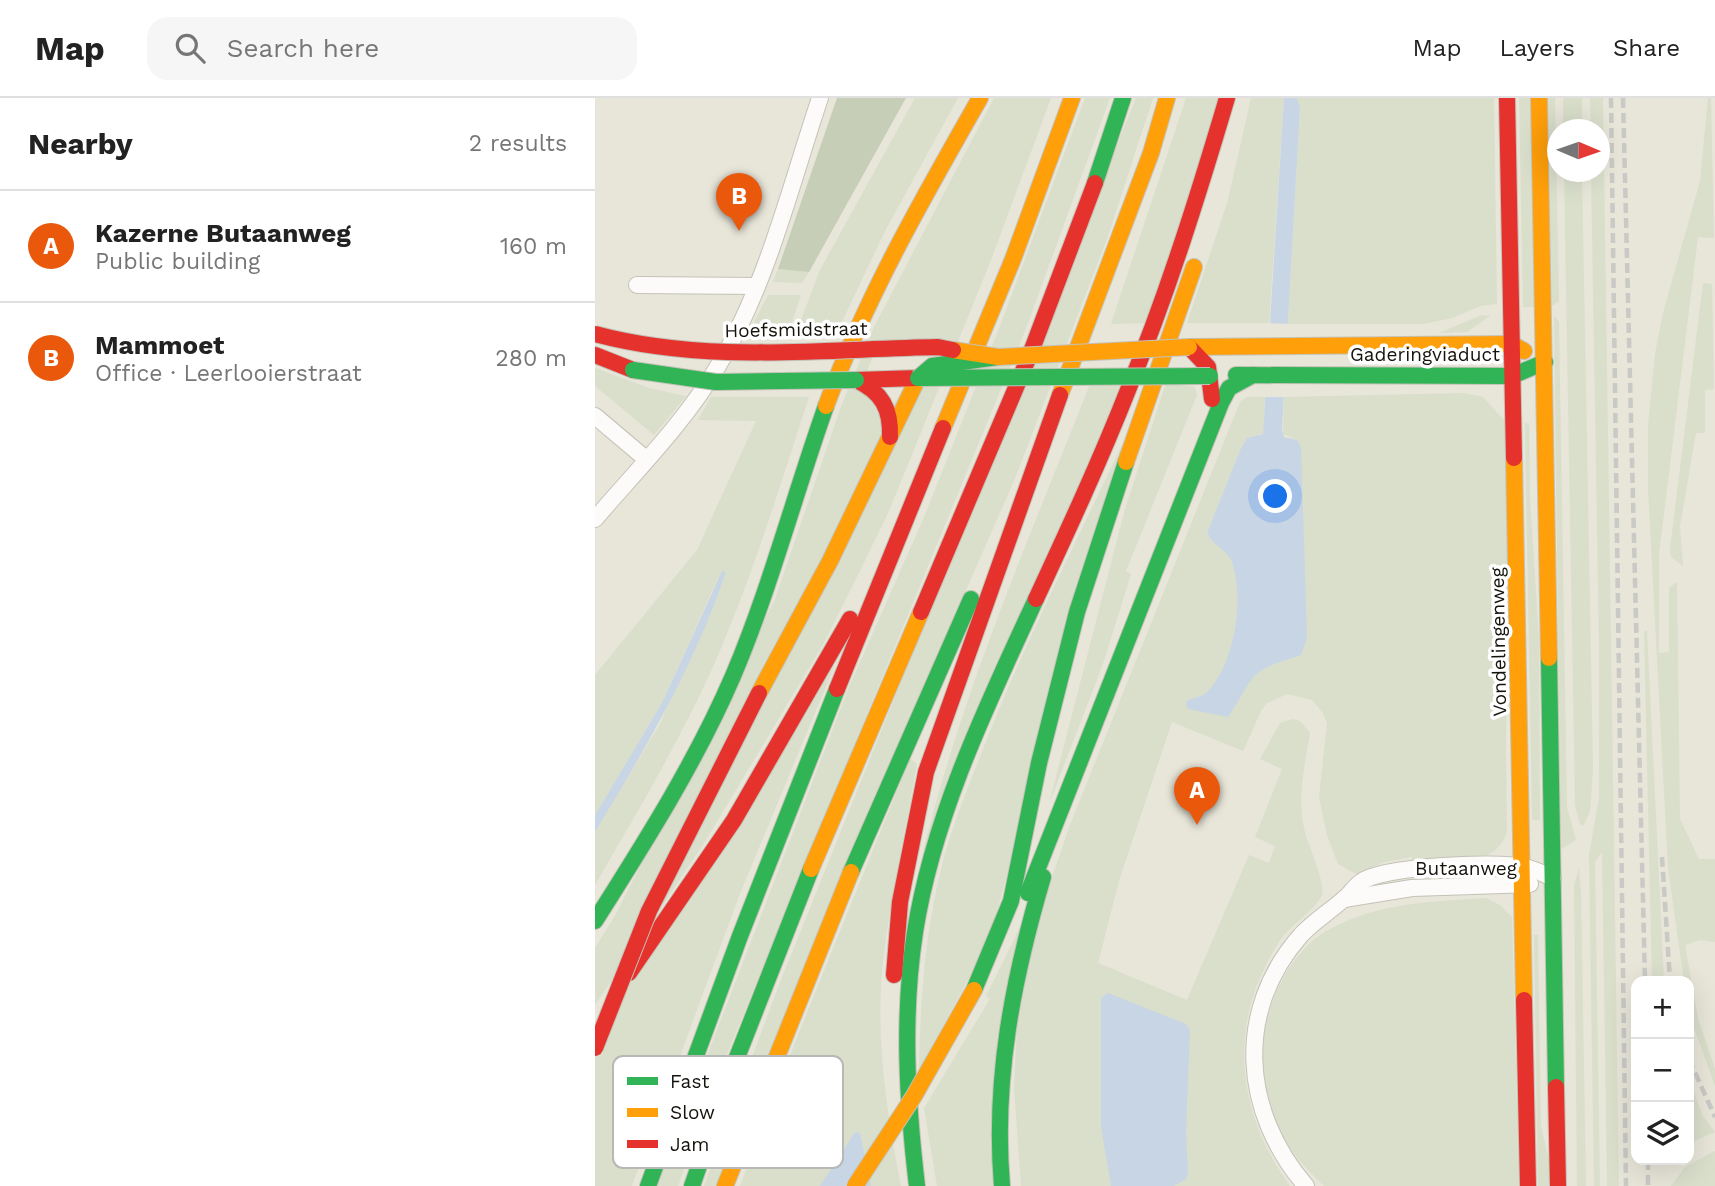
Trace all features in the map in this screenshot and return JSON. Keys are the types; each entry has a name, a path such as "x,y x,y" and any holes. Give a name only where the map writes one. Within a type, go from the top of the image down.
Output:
{"main road":[{"path":"595,920 649,835 713,718 757,612 839,369 890,263 980,98"},
{"path":"695,1056 904,522 1003,286 1072,98"},
{"path":"737,1056 803,888 934,584 1080,229 1123,98"},
{"path":"914,1186 900,1118 892,1034 895,957 910,843 926,772 1036,457 1151,153 1167,98"},
{"path":"914,1186 908,1074 909,996 923,896 960,770 1112,430 1170,279 1227,98"},
{"path":"1216,191 1238,98"},
{"name":"Vondelingenweg","path":"1507,98 1528,1186"},
{"path":"1539,98 1559,1186"},
{"path":"984,970 1011,901 1020,867 1039,763 1077,612 1197,256"},
{"name":"Hoefsmidstraat","path":"595,334 636,345 705,352 938,347 998,357"},
{"name":"Gaderingviaduct","path":"998,357 1189,348 1512,344 1545,362"},
{"path":"1189,348 1202,358 1210,376 1212,427"},
{"path":"595,355 665,379 696,383 918,378"},
{"path":"595,1048 617,982 677,848 830,561 918,378 932,366 998,357"},
{"name":"Gaderingviaduct","path":"918,378 1410,374 1512,376 1545,362"},
{"path":"855,1186 900,1118 1018,913 1229,388 1253,375"},
{"path":"856,380 870,385 890,408 890,440"},
{"path":"775,1056 898,758 1036,457"},
{"path":"595,1022 734,820 904,522"},
{"path":"1002,1186 997,1151 1000,1082 1009,1009 1030,918 1085,744"},
{"path":"648,1186 654,1168"},
{"path":"692,1186 698,1168"},
{"path":"725,1186 732,1168"}],"street":[{"path":"595,519 685,413 718,366 757,286 820,98"},
{"path":"637,285 757,286"},
{"path":"595,416 646,459"},
{"name":"Butaanweg","path":"1306,1186 1272,1137 1259,1103 1254,1060 1259,1012 1274,973 1302,935 1344,899 1362,888 1411,867 1523,866 1553,878"},
{"name":"Butaanweg","path":"1362,888 1524,886 1553,878"}],"green space":[{"path":"837,98 906,98 809,272 778,269"},
{"path":"915,98 958,98 886,229 838,330 797,331 819,272"},
{"path":"994,98 1051,98 991,260 889,511 824,643 703,845 595,1005 595,948 616,914 775,599 842,404 874,327","holes":["949,339 880,419 864,378 875,351"]},
{"path":"1085,98 1110,98 1027,326 726,1056 707,1056 849,687 925,515 1000,326"},
{"path":"1136,98 1153,98 1107,239 1016,476 911,716 773,1056 753,1056"},
{"path":"1186,98 1220,98 1147,323 1111,324"},
{"path":"1251,98 1284,98 1269,323 1187,323 1228,200"},
{"path":"1297,98 1494,98 1497,304 1480,306 1452,318 1424,324 1288,324 1300,107"},
{"path":"1519,98 1531,98 1535,307 1523,307"},
{"path":"1548,98 1555,98 1555,119 1548,119"},
{"path":"1563,98 1582,98 1582,119 1563,119"},
{"path":"1590,98 1603,98 1603,119 1591,119"},
{"path":"1708,98 1711,98 1714,238 1698,237 1659,554 1659,653 1669,652 1669,588 1677,582 1680,819 1699,859 1715,859 1715,942 1700,940 1685,945 1691,976 1683,976 1668,868 1648,489 1648,425 1655,354 1663,313 1700,181"},
{"path":"1550,182 1557,182 1559,301 1552,306"},
{"path":"1564,182 1582,182 1593,769 1590,812 1583,826 1575,805"},
{"path":"1591,182 1604,182 1619,1186 1607,1186 1602,852 1595,862 1600,1186 1594,1186 1589,855 1599,797"},
{"path":"778,269 809,272 802,283 773,282"},
{"path":"1703,283 1712,284 1714,389 1705,390 1705,433 1696,433 1680,526 1683,566 1671,557 1670,549"},
{"path":"768,295 801,295 789,331 749,332"},
{"path":"1482,315 1490,316 1467,332 1439,333"},
{"path":"1554,315 1559,322 1567,807 1576,840 1561,849"},
{"path":"595,368 649,388 686,396 654,435 595,386"},
{"path":"1166,383 1195,387 1197,395 1126,571 1131,574 1103,664 1049,804 1125,509"},
{"path":"1090,384 1123,384 922,856 976,676"},
{"path":"1464,393 1483,397 1505,421 1507,831 1501,843 1492,852 1468,860 1413,862 1412,857 1385,862 1356,874 1338,864 1327,835 1319,797 1327,723 1323,713 1312,700 1287,694 1267,703 1243,751 1172,722 1119,881 1098,963 1187,1000 1249,855 1269,863 1275,846 1255,837 1282,769 1260,759 1280,723 1293,719 1300,721 1310,733 1303,781 1302,817 1321,882 1322,895 1283,936 1262,972 1251,1003 1245,1034 1244,1066 1258,1127 1290,1186 1021,1186 1014,1088 1017,1028 1037,920 1070,825 1240,402 1247,397 1265,397 1263,434 1247,438 1241,448 1207,533 1231,560 1235,575 1237,609 1232,645 1211,689 1187,701 1231,712 1252,676 1265,666 1297,440 1283,434 1284,397"},
{"path":"711,397 809,397 752,569 712,669 671,752 595,885 595,832 661,722 721,571 662,703 595,815 595,675 697,550 756,421 698,420"},
{"path":"1525,423 1529,424 1530,498 1539,640 1540,820 1532,820"},
{"path":"1123,443 989,941 919,1070 927,944 941,869 950,838 1015,671"},
{"path":"1644,631 1647,631 1664,976 1652,976"},
{"path":"835,665 739,896 680,1056 613,1056 613,1168 639,1168 632,1186 595,1186 595,1038"},
{"path":"910,759 917,764 887,929 880,1011 886,1099 901,1186 740,1186 747,1168 843,1168 843,1056 790,1056"},
{"path":"1579,868 1586,1186 1577,1186 1574,886"},
{"path":"1486,898 1500,905 1512,917 1519,1186 1324,1186 1284,1141 1268,1109 1262,1086 1264,1034 1280,984 1310,943 1349,920 1387,908"},
{"path":"1024,919 996,1186 937,1186 924,1108 990,999 986,996"},
{"path":"1534,935 1538,935 1541,1126 1549,1161 1549,1186 1538,1186"},
{"path":"1694,996 1698,1018 1715,1069 1715,1086 1694,1028"},
{"path":"1694,1091 1702,1115 1715,1132 1694,1141"},
{"path":"1715,1151 1715,1186 1671,1186 1685,1167 1694,1165 1694,1162"},
{"path":"664,1168 685,1168 678,1186 657,1186"},
{"path":"711,1168 727,1168 720,1186 704,1186"}],"water":[{"path":"1284,98 1297,98 1300,107 1282,429 1284,437 1297,440 1301,447 1307,638 1301,655 1270,666 1255,676 1228,717 1188,709 1186,701 1205,693 1219,677 1235,627 1237,591 1231,560 1207,533 1241,448 1247,438 1263,434"},
{"path":"722,571 726,572 713,607 684,673 595,832 595,815 662,703"},
{"path":"1108,993 1186,1024 1190,1030 1186,1133 1188,1173 1186,1179 1174,1186 1111,1186 1101,1127 1101,998"},
{"path":"855,1132 860,1133 871,1186 820,1186 832,1168 843,1168 843,1151"}],"pier":[{"path":"1266,323 1291,324 1288,397 1262,397"}],"railway":[{"path":"1611,98 1626,1186"},
{"path":"1623,98 1645,976"},
{"path":"1662,857 1670,976"},
{"path":"1694,1070 1715,1117"},
{"path":"1648,1165 1648,1186"}],"traffic: fast":[{"path":"1095,183 1123,98"},
{"path":"918,378 932,366 998,357"},
{"path":"1236,375 1512,376 1545,362"},
{"path":"633,370 716,382 856,380"},
{"path":"1028,893 1221,403 1229,388 1253,375"},
{"path":"921,378 1210,376"},
{"path":"595,921 686,770 733,676 770,576 826,406"},
{"path":"974,990 1011,901 1039,763 1077,612 1126,462"},
{"path":"851,872 971,599"},
{"path":"917,1186 907,1027 911,964 923,889 948,804 964,762 1036,599"},
{"path":"1549,658 1556,1087"},
{"path":"696,1056 837,689"},
{"path":"738,1056 811,869"},
{"path":"1002,1186 1000,1107 1008,1030 1014,991 1043,877"},
{"path":"648,1186 655,1168"},
{"path":"692,1186 698,1168"}],"traffic: slow":[{"path":"826,406 877,287 980,98"},
{"path":"943,428 1013,259 1072,98"},
{"path":"1060,395 1151,153 1167,98"},
{"path":"1539,98 1549,658"},
{"path":"1126,462 1194,267"},
{"path":"1189,347 1512,344 1524,351"},
{"path":"953,350 998,357 1189,347"},
{"path":"759,693 830,561 918,378"},
{"path":"1514,458 1524,1000"},
{"path":"811,869 921,612"},
{"path":"777,1056 851,872"},
{"path":"855,1186 914,1096 974,990"},
{"path":"725,1186 732,1168"}],"traffic: jam":[{"path":"1036,599 1095,469 1156,318 1227,98"},
{"path":"1507,98 1514,458"},
{"path":"921,612 1031,352 1095,183"},
{"path":"595,334 679,349 722,352 938,347 953,350"},
{"path":"1189,347 1208,367 1212,399"},
{"path":"595,355 633,370"},
{"path":"856,380 918,378"},
{"path":"856,380 872,390 883,402 889,418 890,437"},
{"path":"894,975 900,902 926,772 1060,395"},
{"path":"837,689 943,428"},
{"path":"629,973 734,820 850,619"},
{"path":"595,1048 649,911 759,693"},
{"path":"1524,1000 1528,1186"},
{"path":"1556,1087 1558,1186"}],"place":[{"name":"Mammoet","path":"739,231"},
{"name":"Kazerne Butaanweg","path":"1197,825"}]}
